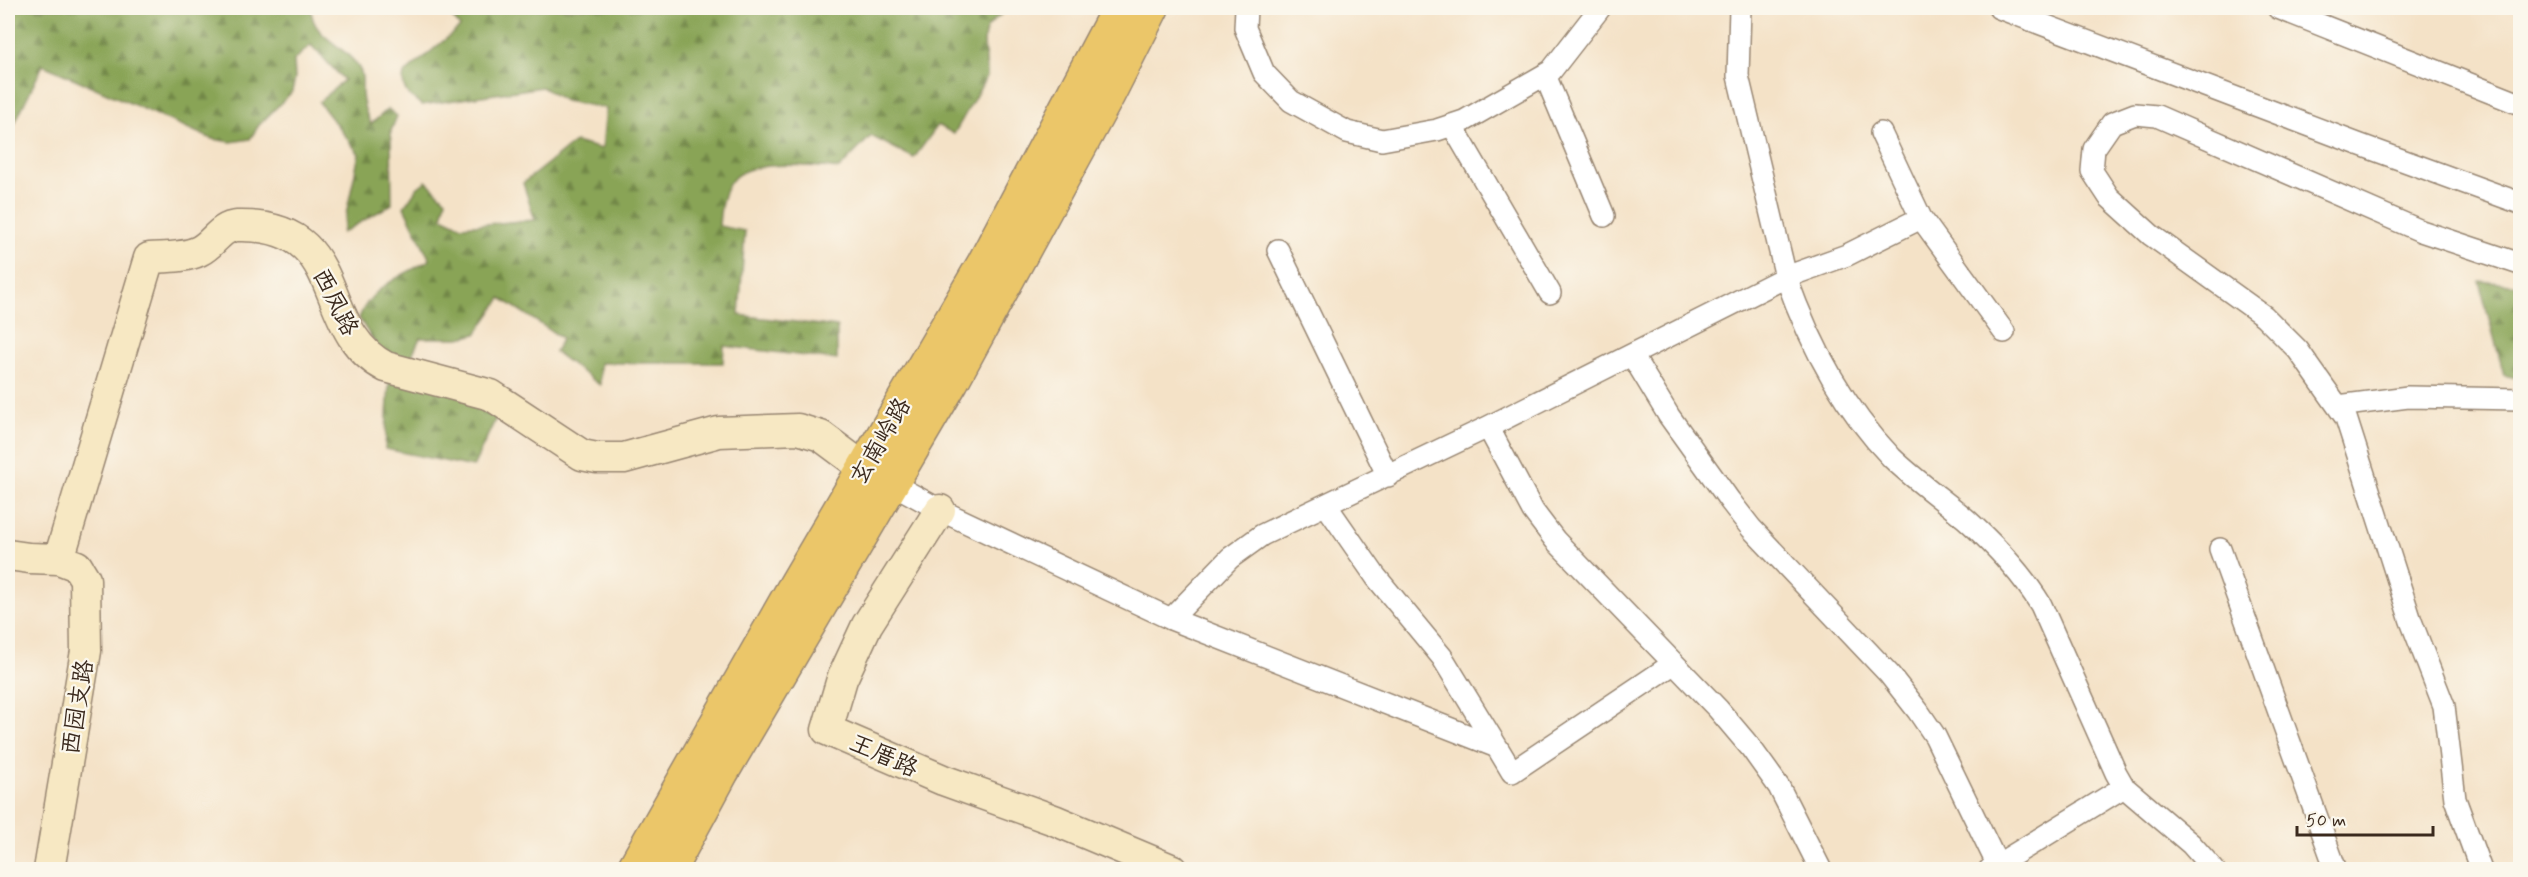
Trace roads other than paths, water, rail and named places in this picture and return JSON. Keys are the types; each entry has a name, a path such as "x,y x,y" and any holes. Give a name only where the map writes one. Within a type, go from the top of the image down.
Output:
{"main road":[{"name":"玄南岭路","path":"633,870 803,603 878,476 984,264 1119,8"},
{"name":"玄南岭路","path":"878,476 952,381 1108,95 1152,8"},
{"name":"玄南岭路","path":"669,870 722,772 803,603"}],"street":[{"path":"1246,8 1245,28 1264,73 1291,101 1347,132 1382,140 1464,121 1551,72 1600,8"},
{"path":"1740,8 1738,76 1786,277 1808,331 1855,414 1893,458 1989,540 2028,583 2042,605 2124,787 2191,844 2214,870"},
{"path":"1999,8 2520,203"},
{"path":"2278,8 2520,105"},
{"path":"1545,75 1604,216"},
{"path":"2481,870 2456,799 2444,706 2411,621 2346,418 2298,350 2264,316 2151,235 2109,197 2092,171 2094,149 2112,123 2135,114 2157,116 2421,231 2520,264"},
{"path":"1452,125 1550,293"},
{"path":"1881,133 1921,218 2004,332"},
{"path":"1171,619 1245,545 1488,427 1786,277 1847,255 1921,218"},
{"name":"西凤路","path":"59,559 149,258 178,256 200,250 231,226 285,233 307,246 355,340 370,358 386,367 491,394 582,455 597,458 624,458 664,449 719,432 798,429 821,436 878,476"},
{"path":"1278,250 1388,476"},
{"path":"1632,355 1674,424 1751,528 1889,674 1918,711 1935,736 1995,868 2124,787"},
{"path":"2338,406 2408,397 2520,399"},
{"path":"1488,427 1527,502 1545,528 1568,555 1723,716 1766,767 1792,810 1821,870"},
{"path":"878,476 940,510 1171,619 1497,747"},
{"path":"1326,505 1383,586 1442,657 1512,772 1672,664"},
{"name":"王厝路","path":"940,510 867,625 842,679 827,730 943,780 1054,820 1173,870"},
{"path":"2220,549 2337,870"},
{"path":"8,555 59,559"},
{"name":"西园支路","path":"49,870 86,651 85,579 77,566 59,559"}]}
